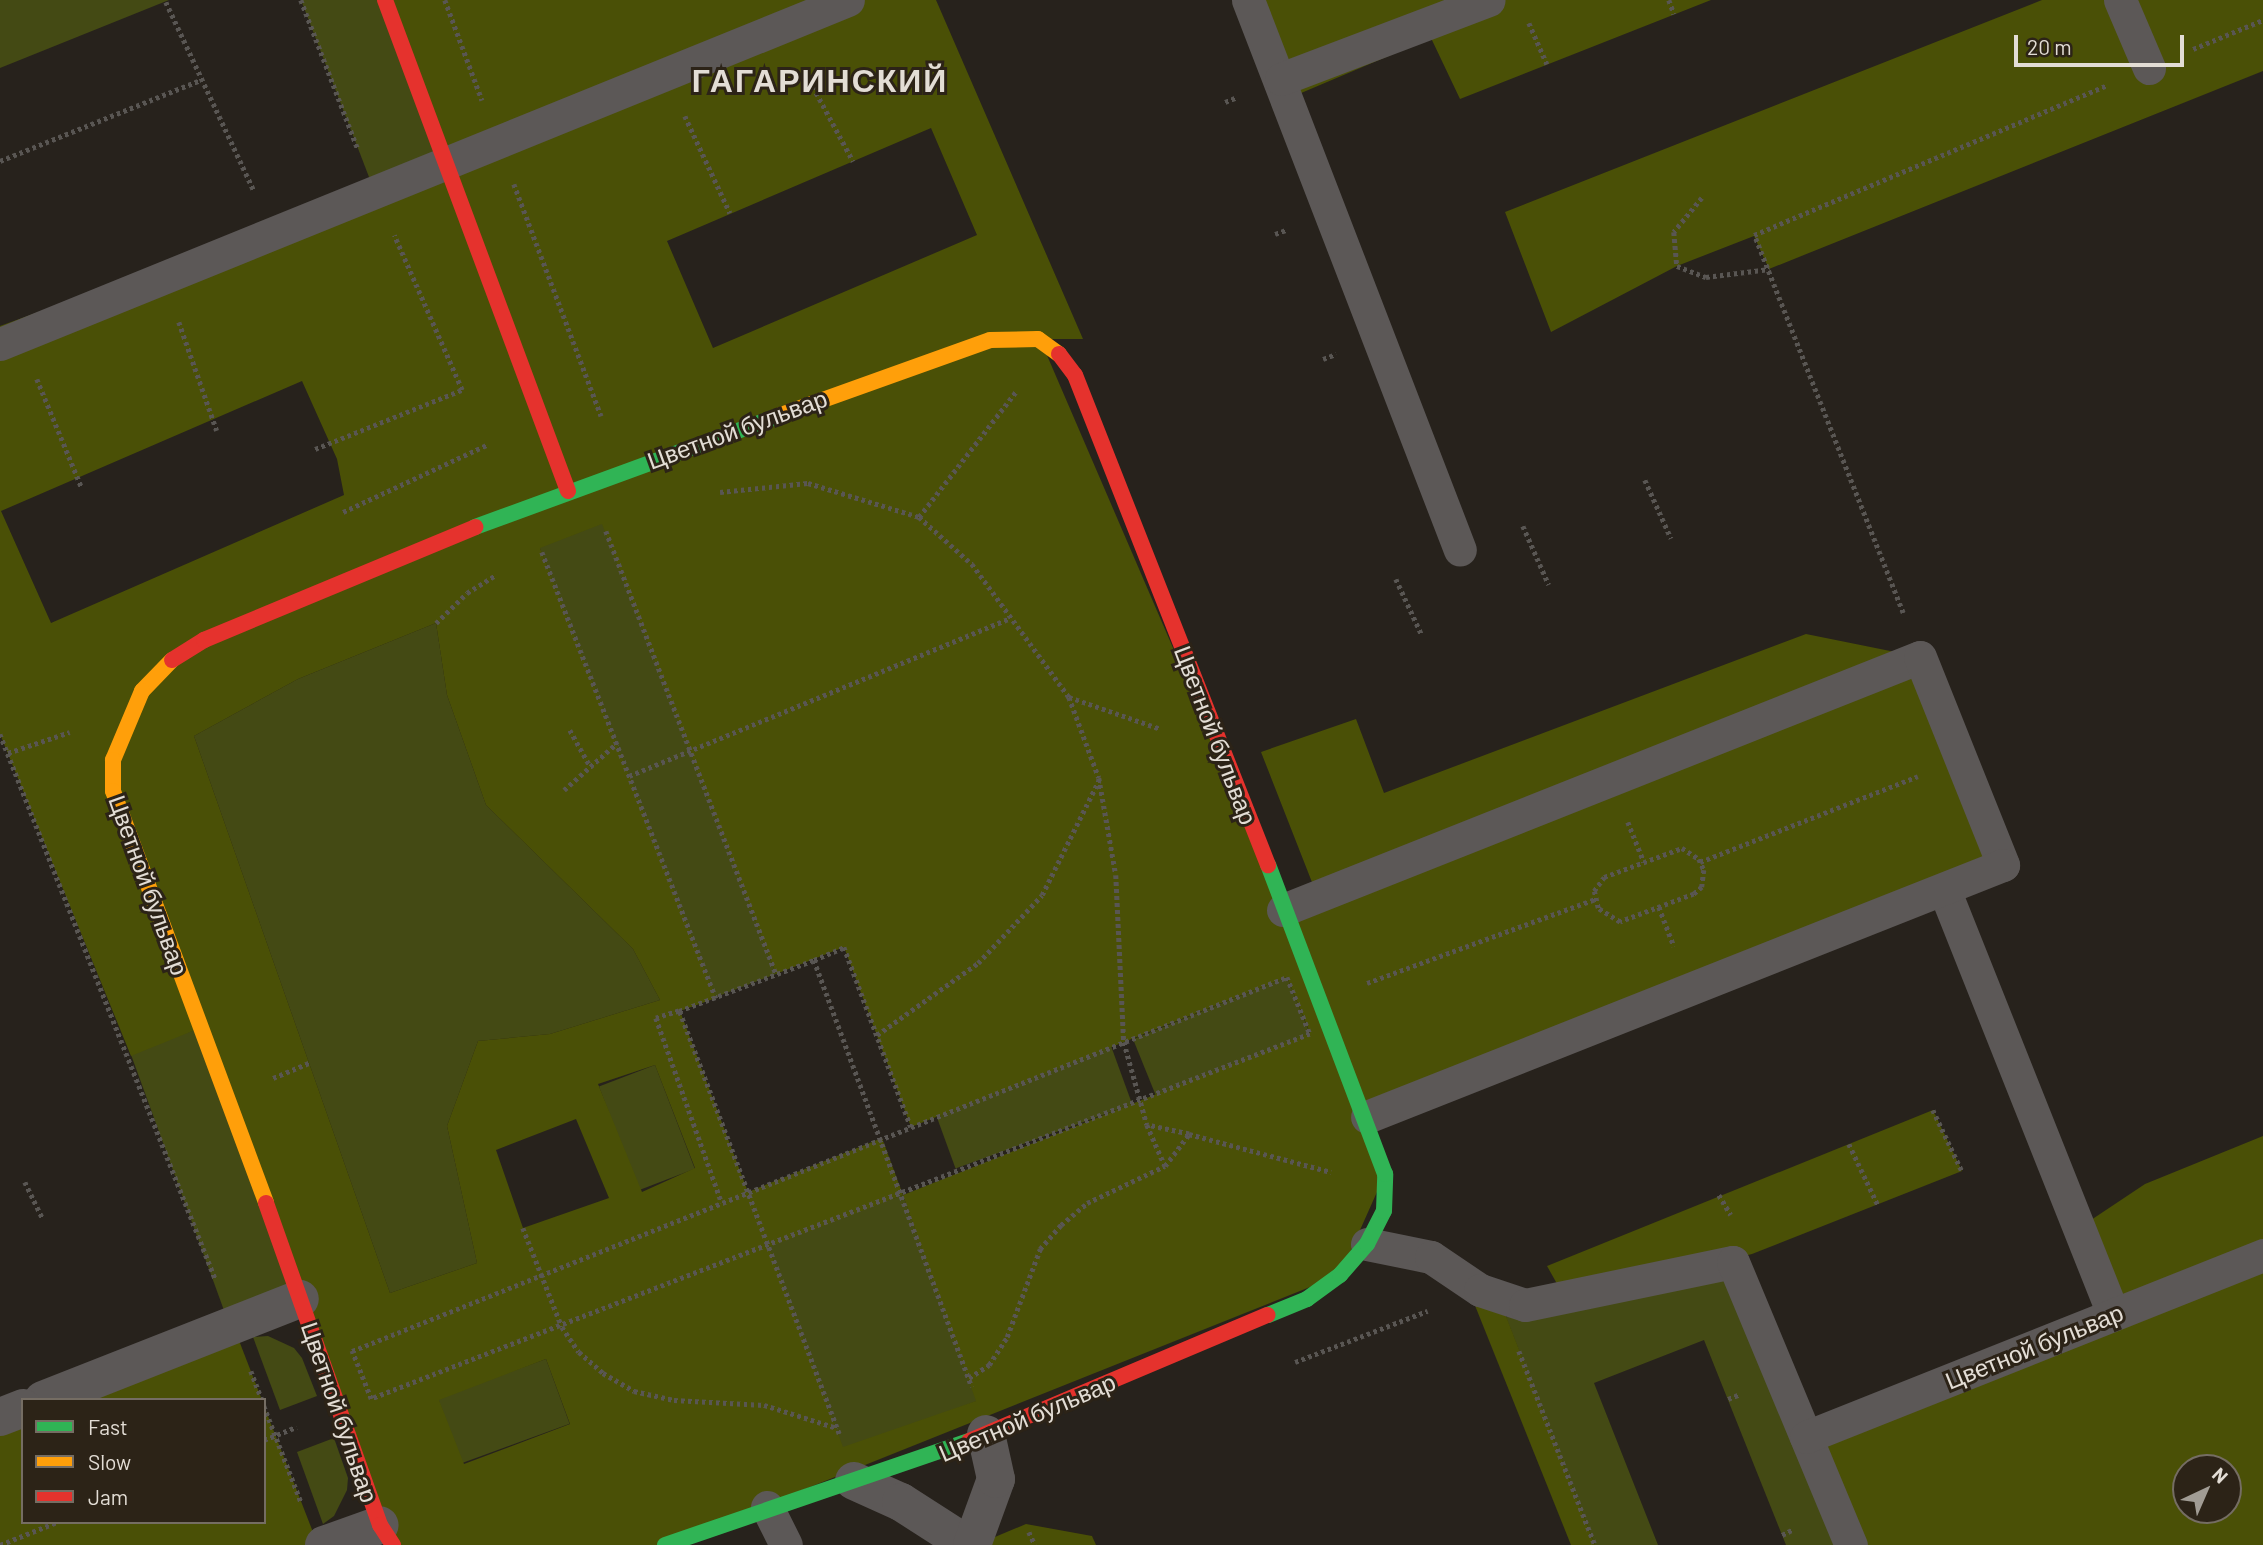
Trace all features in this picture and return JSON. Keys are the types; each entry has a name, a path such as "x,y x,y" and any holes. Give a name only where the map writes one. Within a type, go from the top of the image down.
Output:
{"street":[{"path":"386,0 568,491"},
{"name":"Цветной бульвар","path":"324,1545 387,1535 113,790 113,760 142,691 161,667 204,640 568,491 990,340 1038,339 1056,350 1074,376 1224,752 1283,909 1367,1117 1385,1174 1384,1211 1367,1244 1340,1275 1307,1299 986,1434 854,1481 767,1507 665,1545"},
{"name":"Цветной бульвар","path":"48,1398 300,1299"},
{"path":"0,1417 21,1409"},
{"path":"854,1481 901,1502 970,1545 996,1479 986,1434"}],"lane":[{"path":"9,340 164,281 368,192 498,143 848,0"},
{"path":"1248,0 1282,79 1460,550"},
{"path":"1282,79 1489,0"},
{"path":"2120,0 2149,68"},
{"path":"1283,909 1920,657 2003,865 1367,1117"},
{"path":"1944,889 2113,1314"},
{"path":"1367,1244 1431,1257 1453,1275 1499,1298 1525,1305 1733,1262 1851,1545"},
{"name":"Цветной бульвар","path":"1806,1437 2263,1255"},
{"path":"767,1507 786,1545"}],"path":[{"path":"445,0 601,416"},
{"path":"1669,0 1674,14"},
{"path":"166,2 258,201"},
{"path":"1523,11 1547,64"},
{"path":"1920,657 1754,235 2263,20"},
{"path":"782,27 853,161"},
{"path":"666,74 730,213"},
{"path":"0,161 201,80"},
{"path":"1702,198 1674,232 1677,266 1706,277 1769,270"},
{"path":"164,281 218,431"},
{"path":"9,340 82,488"},
{"path":"919,517 1022,384"},
{"path":"315,449 462,390"},
{"path":"343,512 487,445"},
{"path":"1645,480 1671,538"},
{"path":"714,493 808,483 919,517 972,564 1069,696 1099,778 1116,875 1124,1042 1143,1100 1147,1125 1165,1166"},
{"path":"603,523 776,974"},
{"path":"1523,526 1549,585"},
{"path":"530,554 540,548 716,998"},
{"path":"436,623 467,593 498,574"},
{"path":"1396,579 1421,633"},
{"path":"629,776 1010,618"},
{"path":"1069,696 1224,752"},
{"path":"570,730 591,766"},
{"path":"0,734 261,1398"},
{"path":"564,790 617,743"},
{"path":"1700,862 1961,759"},
{"path":"877,1035 978,963 1042,895 1099,778"},
{"path":"1682,848 1700,862 1705,878 1694,894 1620,922 1603,913 1595,899 1597,883 1604,877 1682,848"},
{"path":"1353,988 1595,899"},
{"path":"722,1203 656,1018 716,998 844,947 911,1127"},
{"path":"814,960 903,1195 969,1378 986,1434"},
{"name":"Цветной бульвар","path":"542,1274 352,1351 371,1399 903,1195 1310,1034 1287,977 1124,1042"},
{"path":"680,1011 838,1429 854,1481"},
{"path":"542,1274 1124,1042"},
{"path":"1933,1110 1962,1171"},
{"path":"1147,1125 1338,1174 1385,1174"},
{"path":"969,1378 989,1365 1007,1337 1040,1249 1060,1225 1087,1203 1165,1166 1189,1134"},
{"path":"1849,1144 1878,1205"},
{"path":"24,1182 43,1219"},
{"path":"523,1228 562,1327 579,1352 634,1391 674,1400 764,1405 838,1429"},
{"path":"1499,1298 1595,1545"},
{"path":"266,1411 304,1508"},
{"path":"266,1439 275,1435"},
{"path":"0,1545 52,1524"}],"green space":[{"path":"0,0 169,0 0,68"},
{"path":"301,0 385,0 448,163 374,190"},
{"path":"385,0 936,0 1083,339 1040,339 1285,908 1317,895 1261,752 1356,719 1384,793 1806,634 1920,657 2003,865 1367,1117 1385,1174 1340,1275 665,1545 393,1545 200,1028 131,1056 0,734 0,326 448,163","holes":["931,128 977,235 713,348 667,241","302,381 337,459 344,495 51,623 1,511","602,524 776,974 844,947 911,1127 1287,977 1310,1033 903,1195 882,1138 748,1192 680,1011 716,998 540,548","436,623 447,695 486,805 633,949 660,1000 550,1034 478,1041 447,1126 477,1263 390,1293 194,736 298,679","655,1065 695,1168 642,1192 598,1084","576,1119 609,1198 523,1228 496,1150","903,1195 976,1401 843,1447 769,1247","546,1359 570,1424 464,1464 439,1400"]},
{"path":"1248,0 1711,0 1460,99 1431,38 1287,99"},
{"path":"2042,0 2263,0 2263,71 1769,269 1754,236 1677,266 1551,332 1505,212"},
{"path":"603,523 776,974 713,998 540,547"},
{"path":"436,623 447,695 486,805 633,949 660,1000 550,1034 478,1041 447,1126 477,1263 390,1293 194,736 298,679"},
{"path":"1287,977 1310,1034 1156,1096 1133,1039"},
{"path":"200,1028 299,1300 229,1325 130,1053"},
{"path":"1111,1046 1132,1104 956,1169 934,1110"},
{"path":"655,1065 695,1169 639,1190 599,1087"},
{"path":"1933,1110 1962,1171 1752,1254 1644,1281 1565,1298 1547,1266"},
{"path":"2263,1136 2263,1545 1851,1545 1806,1437 2113,1315 2079,1228 2145,1184"},
{"path":"903,1195 978,1401 843,1450 768,1244"},
{"path":"1733,1262 1851,1545 1786,1545 1704,1340 1594,1383 1658,1545 1595,1545 1506,1317 1525,1305"},
{"path":"1499,1298 1595,1545 1571,1545 1474,1303"},
{"path":"233,1325 261,1398 48,1398"},
{"path":"268,1336 294,1348 302,1358 317,1396 280,1410 253,1337"},
{"path":"546,1359 570,1424 462,1463 438,1398"},
{"path":"21,1409 21,1524 266,1524 266,1411 318,1545 0,1545 0,1417"},
{"path":"334,1438 348,1478 347,1490 334,1516 323,1524 297,1452"},
{"path":"1026,1524 1092,1536 1096,1545 976,1545"}],"traffic: fast":[{"path":"475,527 778,416"},
{"path":"1268,865 1385,1174 1384,1211 1367,1244 1340,1275 1307,1299 1268,1315"},
{"path":"665,1545 969,1441"}],"traffic: slow":[{"path":"778,416 990,340 1038,339 1059,354"},
{"path":"172,660 142,691 113,760 113,791 266,1203"}],"traffic: jam":[{"path":"385,0 568,491"},
{"path":"1059,354 1075,375 1268,865"},
{"path":"172,660 204,640 475,527"},
{"path":"266,1203 380,1525 393,1545"},
{"path":"969,1441 1268,1315"}],"district":[{"name":"ГАГАРИНСКИЙ","path":"820,79"}]}
